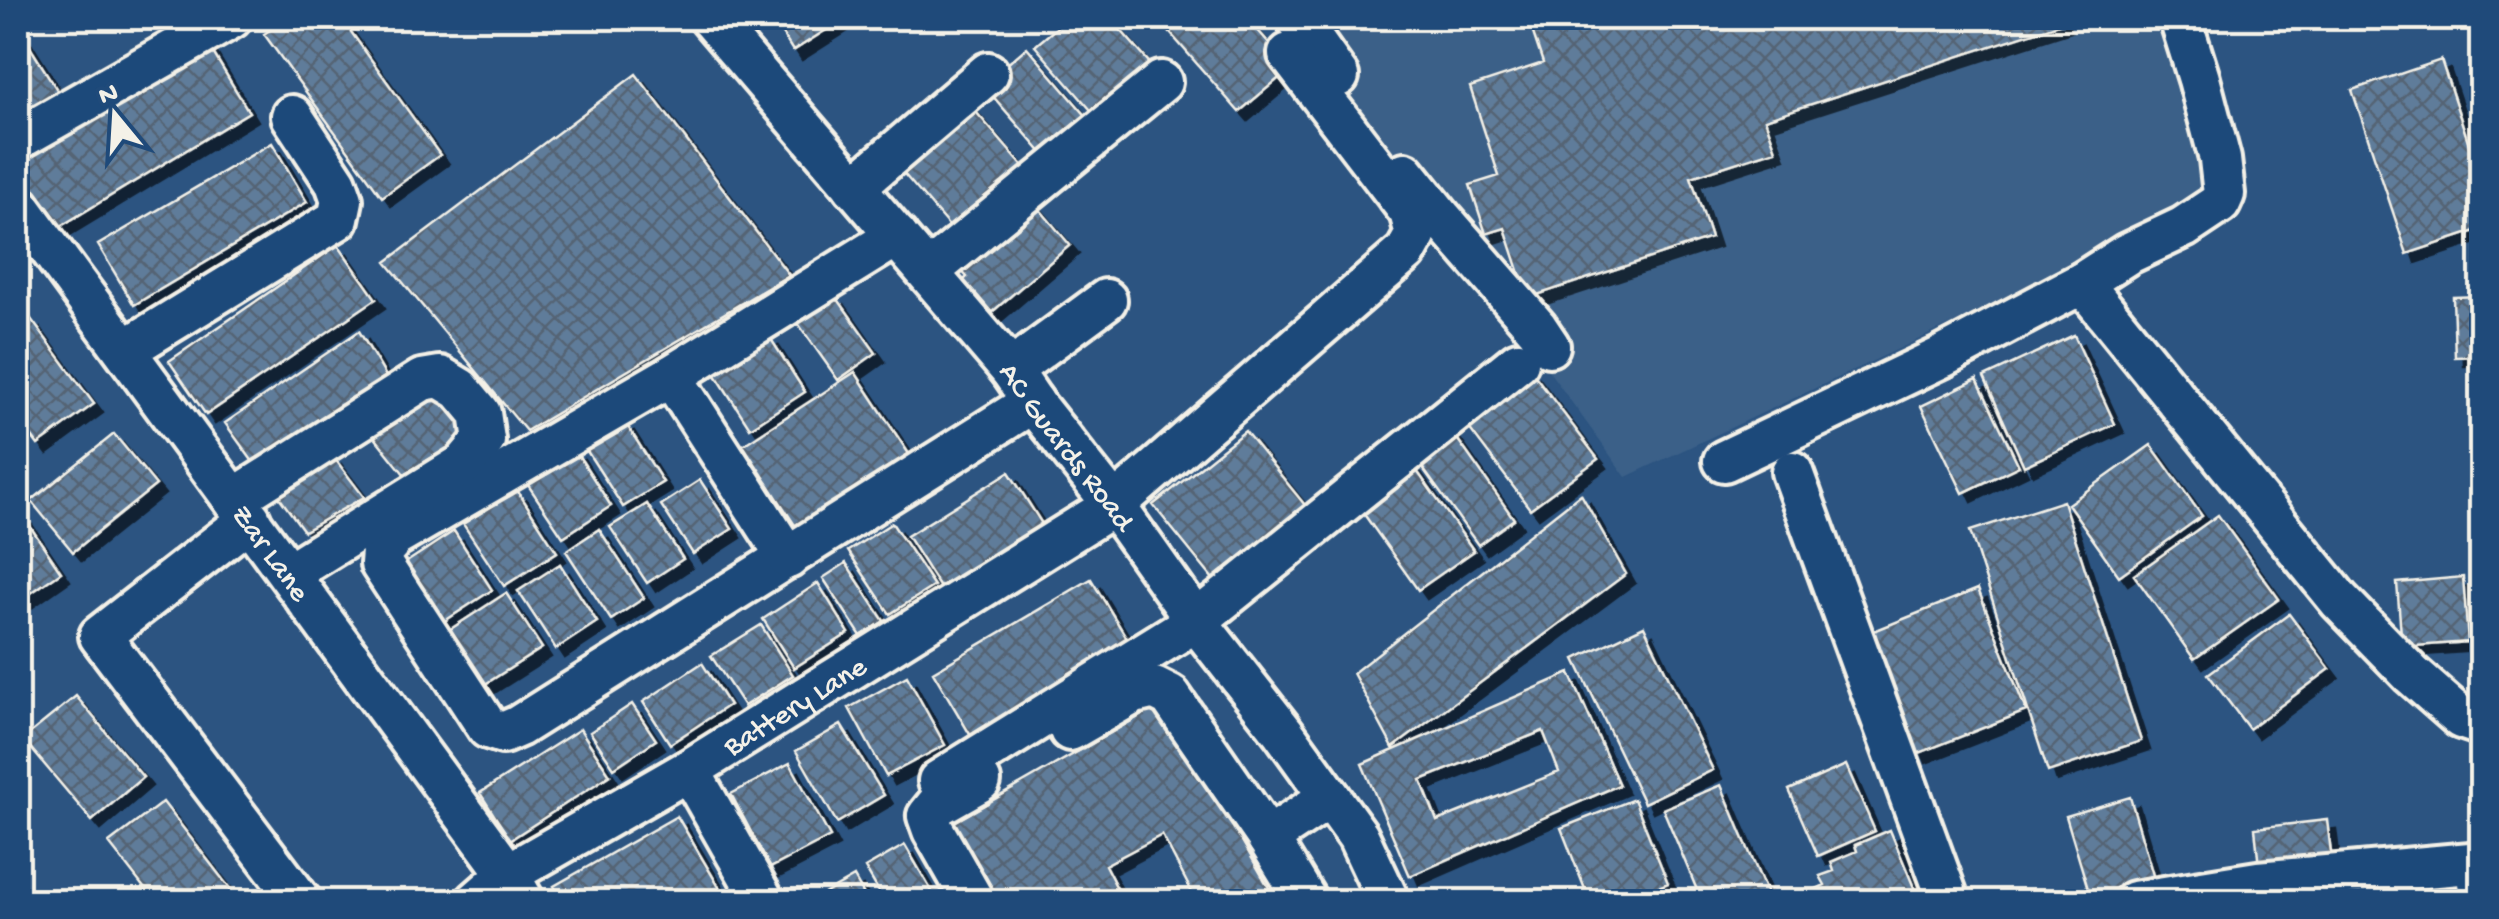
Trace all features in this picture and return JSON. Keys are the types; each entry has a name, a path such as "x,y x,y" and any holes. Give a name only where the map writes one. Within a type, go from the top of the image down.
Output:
{"street":[{"path":"18,139 232,18"},
{"name":"AC Guards Road","path":"710,18 928,272 1114,505 1358,836 1389,902"},
{"path":"1724,461 1942,357 2082,283 2127,254 2184,227 2220,202 2224,194 2220,159 2180,18"},
{"path":"939,781 1196,621 1534,354 1537,328 1293,36"},
{"name":"Battery Lane","path":"476,902 516,888 688,770 1114,505 1406,252 1416,234 1410,212 1293,36"},
{"path":"854,187 988,74"},
{"path":"928,272 1161,82"},
{"path":"124,350 338,218 342,200 336,183 292,116"},
{"name":"Zar Lane","path":"18,205 516,888"},
{"path":"898,236 671,376 394,537 382,551 381,564 488,728 503,733 519,726 788,558 1022,386 1106,300"},
{"path":"2082,283 2339,600 2460,718 2482,725"},
{"path":"671,376 788,558"},
{"path":"289,573 464,464 484,440 480,414 460,389 440,377 422,380 242,509 100,636 301,902"},
{"path":"1792,472 1949,902"},
{"path":"974,902 933,830 928,816 936,806 1134,693 1154,688 1170,696 1307,902"},
{"path":"688,770 764,902"},
{"path":"1268,838 1330,796"},
{"path":"2159,899 2360,888 2479,875"}],"shaded area":[{"path":"1292,18 2195,18 2230,193 1626,477"}],"building":[{"path":"287,18 341,18 440,155 382,197 264,34"},
{"path":"772,18 845,18 793,51"},
{"path":"1068,18 1110,18 1161,76 1104,125 1035,46"},
{"path":"1157,18 1247,18 1291,68 1239,112"},
{"path":"1528,18 2060,18 2062,23 1765,119 1776,150 1691,177 1711,238 1528,298 1505,228 1486,234 1470,185 1499,176 1470,87 1543,63"},
{"path":"18,28 61,96 18,123"},
{"path":"206,41 249,112 56,229 18,166 18,155"},
{"path":"1027,47 1094,125 1051,163 983,85"},
{"path":"2441,60 2482,183 2482,229 2407,254 2352,90"},
{"path":"636,74 789,275 526,431 386,262"},
{"path":"970,105 1026,170 954,232 898,167"},
{"path":"272,143 307,202 134,305 98,245"},
{"path":"1025,192 1070,245 991,313 963,281 967,277 956,265"},
{"path":"338,245 376,299 206,415 169,361"},
{"path":"835,295 876,353 838,380 797,322"},
{"path":"2482,296 2482,356 2455,357 2453,297"},
{"path":"31,319 94,404 38,445 18,418 18,329"},
{"path":"359,331 390,383 256,466 225,423"},
{"path":"2074,335 2115,424 2024,466 1984,377"},
{"path":"769,336 805,392 750,428 714,372"},
{"path":"1530,369 1598,459 1530,509 1463,420"},
{"path":"855,372 911,457 798,530 743,445"},
{"path":"1977,379 2019,466 1963,493 1921,406"},
{"path":"439,392 473,434 404,474 373,435"},
{"path":"625,422 663,482 623,507 585,448"},
{"path":"1451,430 1514,519 1478,545 1414,456"},
{"path":"1245,431 1313,515 1221,589 1153,505"},
{"path":"114,434 156,485 73,552 31,501"},
{"path":"2151,445 2202,516 2119,576 2068,504"},
{"path":"575,450 611,506 563,537 526,482"},
{"path":"332,455 364,497 304,531 274,490"},
{"path":"1412,464 1474,551 1418,590 1356,503"},
{"path":"1009,472 1046,530 944,594 907,536"},
{"path":"700,480 732,529 693,554 661,505"},
{"path":"517,490 557,552 504,586 463,524"},
{"path":"1581,494 1626,574 1393,748 1353,673"},
{"path":"2063,501 2141,741 2048,772 1970,531"},
{"path":"647,504 683,559 647,583 610,527"},
{"path":"2218,515 2279,599 2194,659 2134,575"},
{"path":"23,516 61,572 18,602 18,520"},
{"path":"892,523 934,586 890,614 848,551"},
{"path":"599,529 644,598 611,620 566,551"},
{"path":"454,531 492,590 431,630 393,571"},
{"path":"846,563 884,621 861,636 823,578"},
{"path":"560,564 597,622 556,649 518,591"},
{"path":"2463,577 2468,642 2402,647 2397,583"},
{"path":"1091,579 1137,655 978,748 933,672"},
{"path":"818,583 849,633 794,668 763,619"},
{"path":"1978,589 2026,711 1917,754 1869,633"},
{"path":"506,593 542,648 479,688 443,634"},
{"path":"2289,614 2330,669 2249,729 2208,674"},
{"path":"761,625 793,675 744,706 711,656"},
{"path":"1644,626 1713,770 1644,803 1575,659"},
{"path":"702,663 729,705 670,744 643,702"},
{"path":"1570,673 1619,785 1410,876 1362,764","holes":["1543,731 1559,772 1437,821 1421,780"]},
{"path":"907,676 945,745 886,776 849,708"},
{"path":"76,696 143,777 92,821 23,739"},
{"path":"1163,703 1277,902 1197,902 1162,835 1105,865 1124,902 987,902 944,828"},
{"path":"632,704 656,740 614,768 590,732"},
{"path":"841,725 884,795 837,823 796,751"},
{"path":"580,729 610,775 510,840 480,793"},
{"path":"790,763 830,837 770,868 731,794"},
{"path":"1846,765 1875,831 1818,856 1789,790"},
{"path":"1721,785 1769,902 1702,902 1663,809"},
{"path":"2130,797 2157,889 2116,902 2092,902 2066,816"},
{"path":"1634,799 1668,883 1623,902 1590,902 1561,828"},
{"path":"163,802 231,890 216,902 155,902 109,843"},
{"path":"677,816 725,897 717,902 563,902 554,886"},
{"path":"2327,820 2333,869 2260,877 2255,828"},
{"path":"1890,830 1920,902 1816,902 1812,891 1825,885 1820,876 1834,871 1831,862 1857,851 1855,845"},
{"path":"905,845 938,902 885,902 865,868"},
{"path":"854,877 868,902 810,902"}]}
